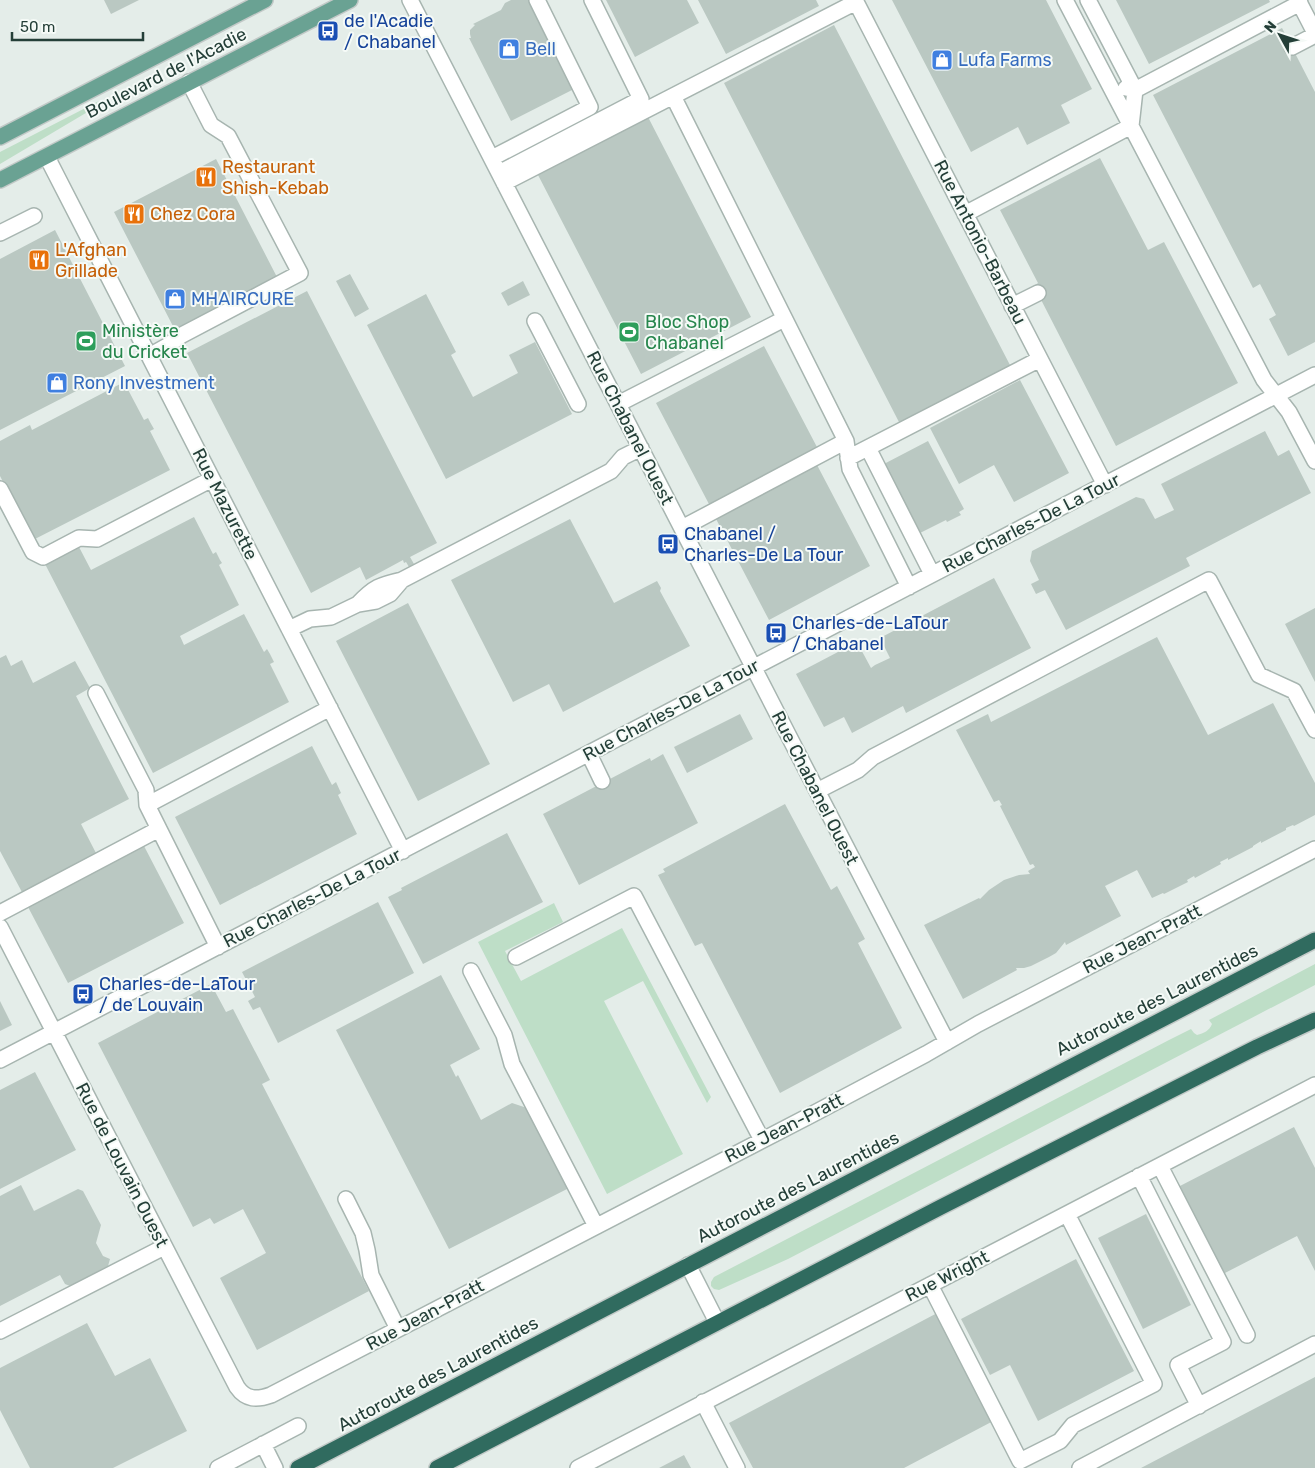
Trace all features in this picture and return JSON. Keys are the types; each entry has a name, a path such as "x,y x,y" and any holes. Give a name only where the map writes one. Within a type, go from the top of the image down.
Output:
{"highway":[{"name":"Autoroute des Laurentides","path":"298,1468 1315,940"},
{"path":"437,1468 950,1202 1315,1016"},
{"path":"1257,1047 1315,1020"}],"main road":[{"name":"Boulevard de l'Acadie","path":"0,137 265,0"},
{"name":"Boulevard de l'Acadie","path":"0,180 350,0"}],"street":[{"name":"Rue Chabanel Ouest","path":"410,0 947,1042"},
{"path":"492,158 590,107 537,0"},
{"path":"592,0 644,105"},
{"path":"1064,0 1264,380 1289,412 1315,461"},
{"path":"1088,0 1135,90 1131,126"},
{"path":"502,178 644,105 673,96 855,1"},
{"name":"Rue Antonio-Barbeau","path":"855,1 1104,485"},
{"path":"1108,84 1135,90 1299,2 1315,34 1292,47"},
{"path":"149,356 182,335 300,273 228,136 211,125 189,82"},
{"path":"673,96 846,441 850,469 909,587"},
{"path":"965,214 1131,126"},
{"name":"Rue Mazurette","path":"47,156 403,850"},
{"path":"0,233 34,216"},
{"path":"1012,306 1038,294"},
{"path":"618,404 784,319"},
{"path":"535,321 578,404"},
{"path":"848,458 1040,359"},
{"name":"Rue Charles-De La Tour","path":"0,1060 1315,375"},
{"path":"682,528 846,441"},
{"path":"289,629 310,619 337,615 358,604 371,590 384,584 402,580 611,471 623,457 641,448"},
{"path":"868,448 932,574"},
{"path":"0,489 32,552 43,557 79,538 97,539 212,478"},
{"path":"817,791 858,770 872,757 1209,580 1259,674 1294,691 1315,730"},
{"path":"96,693 146,790 147,805 218,946"},
{"path":"147,805 330,708"},
{"path":"589,754 602,781"},
{"path":"0,913 159,829"},
{"name":"Rue Jean-Pratt","path":"250,1398 260,1399 271,1395 762,1140 926,1054 978,1024 1315,849"},
{"path":"516,957 634,896 762,1140"},
{"name":"Rue de Louvain Ouest","path":"0,928 237,1388 250,1398"},
{"path":"470,971 504,1035 512,1064 596,1226"},
{"name":"Rue Wright","path":"578,1468 1315,1085"},
{"path":"1160,1166 1247,1336"},
{"path":"1139,1176 1223,1342 1178,1365 1199,1406"},
{"path":"346,1199 363,1233 371,1275 398,1329"},
{"path":"930,1285 1014,1465 1060,1441 1073,1425 1154,1384 1067,1214"},
{"path":"0,1331 164,1247"},
{"path":"688,1265 717,1322"},
{"path":"1080,1468 1315,1344"},
{"path":"703,1402 737,1468"},
{"path":"218,1468 298,1426"},
{"path":"263,1444 275,1468"}],"green space":[{"path":"99,101 101,104 0,164 0,152"},
{"path":"554,903 563,922 505,951 521,981 622,928 711,1097 707,1103 643,981 604,1001 683,1154 607,1194 478,942"},
{"path":"1315,964 1315,985 788,1259 719,1290 711,1286 714,1277 1169,1040 1191,1029 1197,1035 1204,1032 1212,1024 1209,1020"}],"building":[{"path":"104,0 139,0 111,14"},
{"path":"511,0 528,0 574,89 511,121 469,38 471,38 470,30 475,25 473,24 501,10 505,3"},
{"path":"606,0 687,0 699,23 635,57"},
{"path":"698,0 816,0 819,6 726,54"},
{"path":"892,0 1046,0 1092,89 1061,105 1070,123 1027,145 1018,127 971,152"},
{"path":"1116,0 1269,0 1270,2 1149,64"},
{"path":"834,25 1011,367 900,424 724,83"},
{"path":"1282,28 1315,92 1315,342 1288,356 1269,319 1276,315 1260,284 1253,288 1153,95"},
{"path":"648,117 751,317 641,374 538,175"},
{"path":"1100,158 1148,250 1164,242 1238,383 1116,446 1034,286 1038,283 1000,210"},
{"path":"216,159 278,279 176,332 114,212"},
{"path":"55,230 125,366 0,430 0,259"},
{"path":"350,274 369,309 355,317 336,281"},
{"path":"523,281 530,295 508,306 501,293"},
{"path":"307,291 437,543 410,557 414,564 409,567 403,560 366,580 360,567 311,593 187,353"},
{"path":"426,294 456,352 451,355 473,397 518,373 509,355 535,342 572,414 446,479 367,325"},
{"path":"764,346 818,449 710,506 656,403"},
{"path":"1020,380 1069,473 1014,502 994,465 959,484 930,428"},
{"path":"124,382 144,420 148,418 154,429 150,431 170,470 33,540 0,476 0,441 30,425 32,430"},
{"path":"1265,431 1278,456 1289,450 1311,493 1186,558 1190,566 1066,630 1045,590 1036,594 1031,584 1039,580 1030,561 1032,551 1136,497 1144,499 1155,519 1174,510 1161,484"},
{"path":"928,441 964,509 959,512 961,515 918,534 882,465"},
{"path":"816,463 870,566 769,620 715,517"},
{"path":"194,517 213,554 216,552 222,563 219,565 239,605 180,636 184,645 244,614 264,652 267,649 270,654 274,662 270,664 289,702 153,773 45,564 79,547 91,570"},
{"path":"570,519 614,603 657,581 661,588 660,591 690,646 563,712 549,684 513,702 451,580"},
{"path":"994,578 1031,648 906,713 903,706 852,733 844,717 824,727 796,674 857,642 871,668 890,658 880,638"},
{"path":"408,603 490,764 418,801 336,641"},
{"path":"1315,608 1315,682 1285,624"},
{"path":"1157,637 1208,735 1273,703 1315,783 1315,815 1286,828 1286,830 1261,843 1261,841 1228,860 1228,858 1220,862 1221,864 1195,878 1194,876 1187,880 1188,882 1164,894 1152,898 1137,870 1105,886 1121,916 1066,945 1065,942 1056,953 1049,957 1031,966 1016,968 1017,970 963,999 924,925 980,899 1004,880 1030,874 1028,871 1035,867 1033,864 1030,865 1000,806 1002,805 999,800 994,802 956,730 988,714 991,722"},
{"path":"6,655 11,666 22,660 33,683 75,661 90,688 76,696 129,799 81,824 97,855 23,894 0,851 0,658"},
{"path":"740,714 753,739 687,773 674,747"},
{"path":"312,746 332,785 336,782 341,793 338,795 357,834 220,905 175,817"},
{"path":"663,754 698,823 579,885 543,814 650,758 651,761"},
{"path":"785,804 831,890 837,886 865,939 858,943 902,1028 780,1093 702,943 695,946 658,875 665,872 663,869"},
{"path":"507,833 543,902 423,964 388,897 402,890 401,888"},
{"path":"144,846 184,923 68,983 28,907"},
{"path":"378,902 414,973 278,1043 260,1007 253,1010 248,1001 255,997 242,972"},
{"path":"441,975 480,1049 450,1065 456,1077 458,1075 481,1120 512,1103 527,1108 569,1188 449,1249 336,1030"},
{"path":"211,984 226,1012 233,1009 270,1080 262,1084 369,1291 257,1350 220,1278 266,1253 243,1209 214,1224 210,1218 193,1227 98,1043"},
{"path":"0,1001 12,1025 0,1031"},
{"path":"35,1072 76,1150 0,1189 0,1090"},
{"path":"1294,1127 1315,1168 1315,1271 1297,1236 1223,1274 1178,1187"},
{"path":"21,1185 34,1211 78,1189 83,1191 101,1225 96,1243 103,1256 110,1259 108,1266 70,1286 65,1284 60,1275 0,1306 0,1196"},
{"path":"1146,1214 1191,1305 1143,1329 1098,1238"},
{"path":"1076,1259 1134,1371 1038,1421 1010,1365 990,1375 961,1319"},
{"path":"941,1311 997,1419 904,1468 753,1468 729,1423"},
{"path":"87,1323 115,1376 150,1358 187,1431 113,1468 30,1468 0,1410 0,1368"},
{"path":"1315,1377 1315,1468 1141,1468"},
{"path":"684,1455 691,1468 659,1468"}],"place":[{"name":"de l'Acadie / Chabanel","path":"328,31"},
{"name":"Bell","path":"509,49"},
{"name":"Lufa Farms","path":"942,60"},
{"name":"Restaurant Shish-Kebab","path":"206,177"},
{"name":"Chez Cora","path":"134,214"},
{"name":"L'Afghan Grillade","path":"39,260"},
{"name":"MHAIRCURE","path":"175,299"},
{"name":"Bloc Shop Chabanel","path":"629,332"},
{"name":"Ministère du Cricket","path":"86,341"},
{"name":"Rony Investment","path":"57,383"},
{"name":"Chabanel / Charles-De La Tour","path":"668,544"},
{"name":"Charles-de-LaTour / Chabanel","path":"776,633"},
{"name":"Charles-de-LaTour / de Louvain","path":"83,994"}]}
